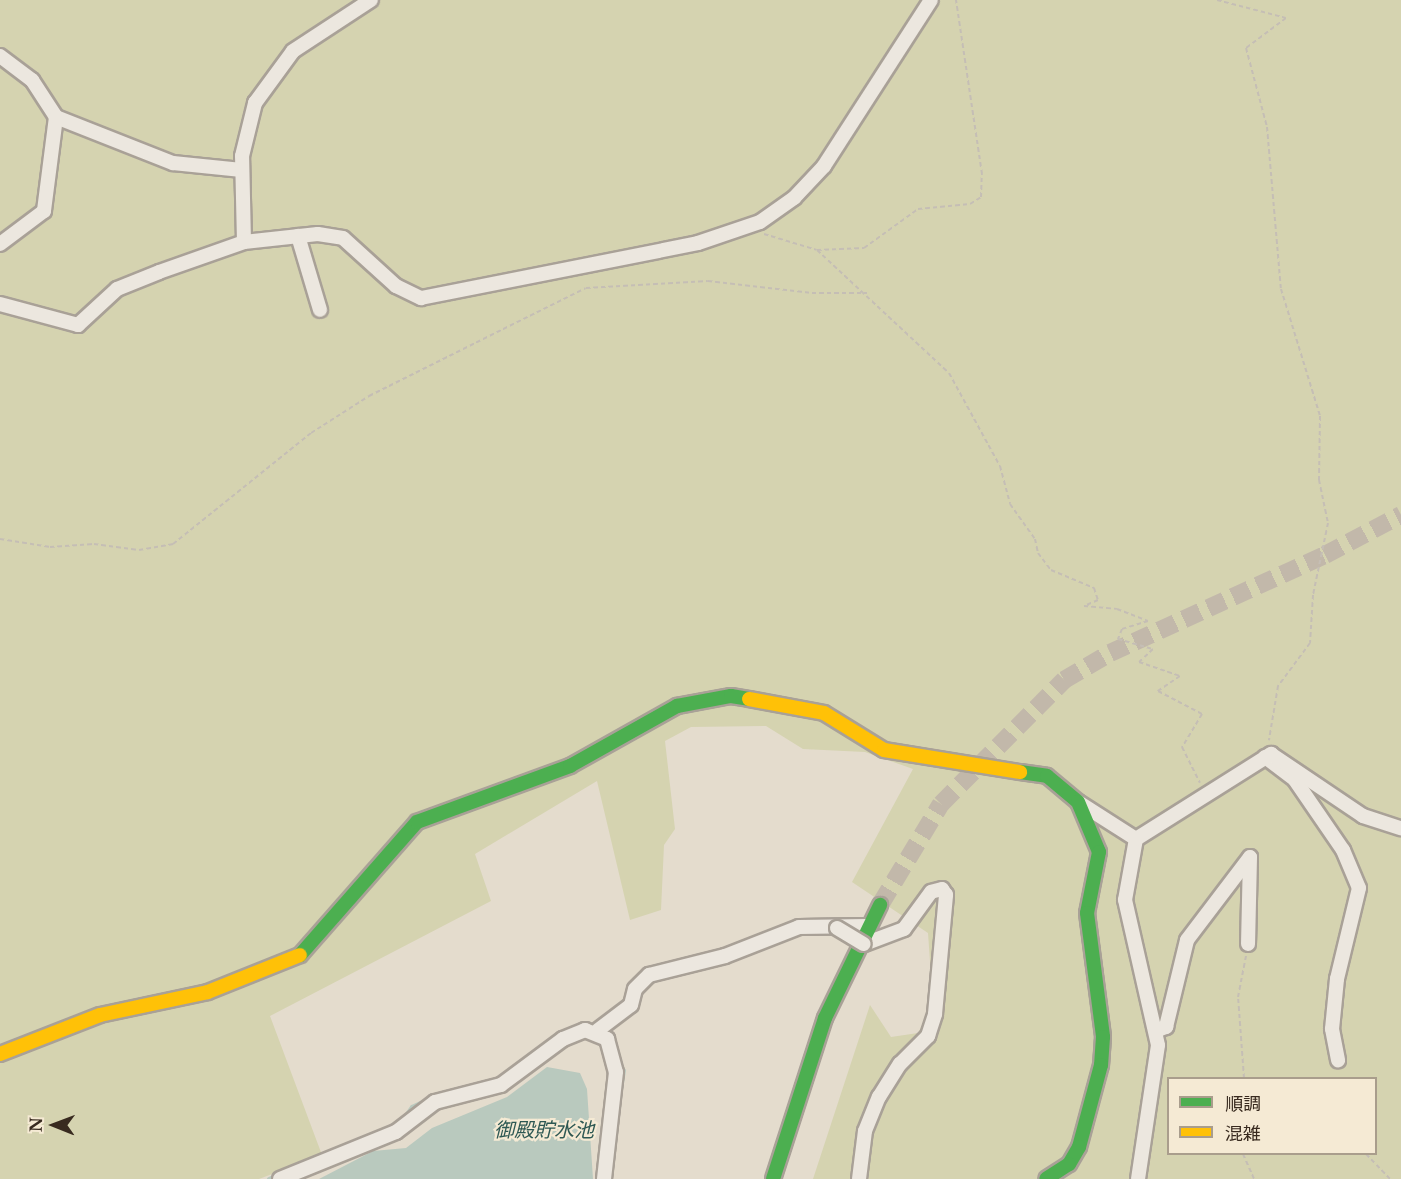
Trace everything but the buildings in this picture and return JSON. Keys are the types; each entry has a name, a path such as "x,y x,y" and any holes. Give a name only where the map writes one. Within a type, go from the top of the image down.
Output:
{"street":[{"path":"244,242 242,170 247,123 272,75 327,24 371,0"},
{"path":"0,304 78,325 117,290 244,242 298,236 343,238 396,286 421,298 698,243 747,227 794,198 824,166 931,0"},
{"path":"0,56 32,81 56,117 173,163 242,170"},
{"path":"0,244 44,211 56,117"},
{"path":"298,236 320,310"},
{"path":"0,1054 100,1015 208,992 297,958 417,822 570,766 702,698 763,700 824,713 884,750 1047,776 1078,802 1136,839"},
{"path":"1265,757 1295,780 1343,850 1359,888 1337,979 1332,1029 1338,1060"},
{"path":"1138,1179 1158,1030 1125,900 1136,839 1265,757 1288,760 1363,816 1401,828"},
{"path":"1046,1179 1069,1164 1079,1147 1103,1037 1087,913 1099,852 1078,802"},
{"path":"1158,1030 1166,1027 1187,940 1251,857 1248,944"},
{"path":"837,928 864,944 904,929 931,892 942,889 946,895 935,1014 928,1035 900,1064 879,1098 865,1131 859,1179"},
{"path":"772,1179 825,1018 867,926 880,905"},
{"path":"280,1179 396,1132 435,1102 501,1085 563,1039 598,1030 631,1005 635,989 649,975 725,956 782,931 867,926"},
{"path":"598,1030 607,1039 616,1072 604,1179"}],"path":[{"path":"747,227 790,246 818,250 864,248 918,208 970,204 981,197 982,174 956,0"},
{"path":"1217,0 1286,18 1246,48 1267,127 1281,289 1320,416 1318,480 1328,523 1313,596 1310,643 1278,686 1265,757"},
{"path":"818,250 867,292 902,334 949,373 1000,466 1010,504 1051,570 1094,588 1098,600 1084,606 1090,610 1117,609 1148,621 1122,629 1118,639 1153,649 1139,662 1180,676 1158,691 1202,714 1182,747 1205,794"},
{"path":"0,539 50,547 94,544 139,550 172,544 311,433 369,396 586,288 708,281 812,293 867,292"},
{"path":"1244,1077 1238,997 1248,944"},
{"path":"1243,1155 1254,1179"},
{"path":"1367,1155 1390,1179"}],"shaded area":[{"path":"0,0 1401,0 1401,1179 813,1179 870,1005 891,1037 918,1033 933,1004 928,933 852,882 913,769 865,752 803,749 766,726 691,727 665,741 675,829 664,845 661,910 630,920 597,781 475,854 491,901 270,1016 322,1155 259,1179 0,1179"}],"water":[{"name":"御殿貯水池","path":"547,1067 580,1073 587,1089 593,1179 319,1179 373,1151 406,1148 432,1128 507,1097"}],"waterway":[{"path":"619,1102 624,1070"},
{"path":"403,1120 412,1107 431,1098"},
{"path":"269,1179 278,1175"}],"tunnel":[{"path":"880,905 941,804 1064,680 1110,653 1325,555 1401,515"}],"traffic: fast":[{"path":"300,955 417,822 570,766 677,706 731,696 749,699"},
{"path":"1020,772 1047,776 1078,802 1099,852 1087,913 1103,1037 1101,1065 1079,1147 1069,1164 1046,1179"},
{"path":"773,1179 825,1018 880,905"}],"traffic: slow":[{"path":"749,699 824,713 884,750 1020,772"},
{"path":"0,1054 100,1015 208,992 300,955"}]}
